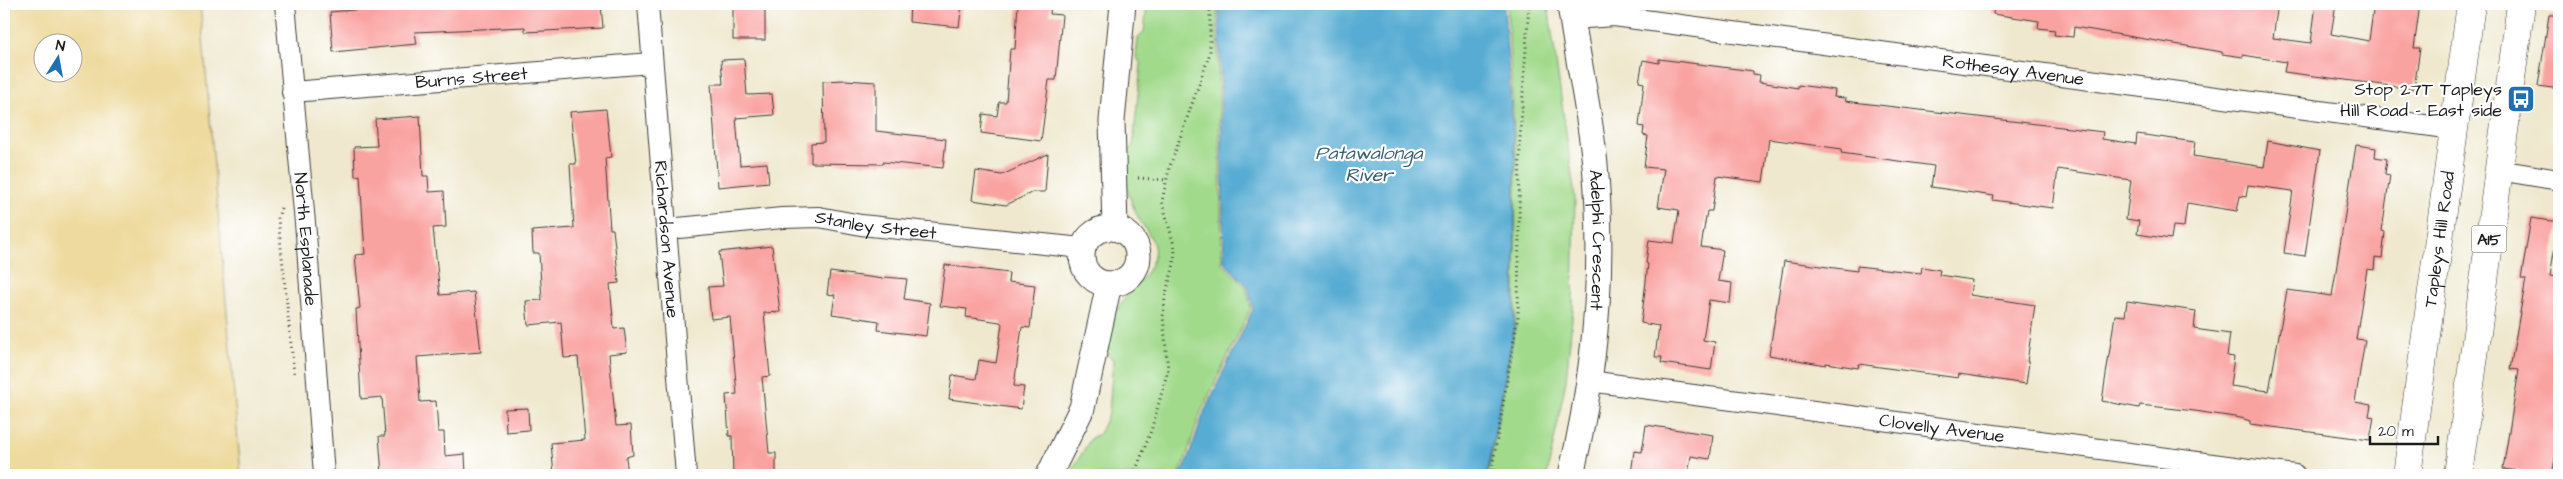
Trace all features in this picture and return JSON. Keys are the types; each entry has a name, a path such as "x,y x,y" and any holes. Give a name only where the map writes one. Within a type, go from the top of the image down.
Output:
{"main road":[{"name":"Tapleys Hill Road","path":"2408,475 2471,4"},
{"name":"A15","path":"2458,475 2521,4"}],"street":[{"name":"North Esplanade","path":"285,4 306,234 324,475"},
{"name":"Richardson Avenue","path":"648,4 651,63 668,229 686,475"},
{"path":"1115,228 1112,121 1123,4"},
{"name":"Rothesay Avenue","path":"1571,12 1614,16 2454,129"},
{"name":"Adelphi Crescent","path":"1571,12 1589,112 1598,215 1596,316 1590,381 1571,475"},
{"name":"Burns Street","path":"292,92 651,63"},
{"path":"2498,170 2559,180"},
{"name":"Stanley Street","path":"668,229 782,218 819,217 861,225 1082,248"},
{"path":"1115,228 1123,231 1135,243 1138,259 1136,267 1125,280 1109,284 1100,283 1087,273 1081,257 1082,248 1086,241 1099,230 1115,228"},
{"path":"1049,475 1082,408 1109,284"},
{"name":"Clovelly Avenue","path":"1590,381 2295,475"}],"path":[{"path":"1134,475 1151,430 1168,370 1163,316 1165,297 1174,264 1174,249 1162,201 1167,180 1210,53 1210,4"},
{"path":"1491,475 1518,316 1520,138 1526,24 1529,4"},
{"path":"1137,178 1167,180"}],"green space":[{"path":"1147,4 1217,4 1222,263 1246,287 1251,308 1201,412 1183,466 1178,475 1077,475 1073,469 1091,438 1099,434 1109,413 1113,360 1107,353 1114,317 1125,298 1148,271 1154,255 1154,244 1132,204 1124,169 1126,155 1133,146 1141,64 1136,57 1138,38 1144,33"},
{"path":"1507,4 1548,4 1575,197 1573,309 1566,381 1547,475 1488,475 1515,328 1516,162"}],"sand":[{"path":"4,4 200,4 241,475 4,475"}],"water":[{"name":"Patawalonga River","path":"1219,4 1504,4 1515,162 1514,328 1487,475 1179,475 1185,467 1204,412 1253,309 1248,287 1224,262"}],"building":[{"path":"422,4 601,4 603,28 525,32 525,27 415,32 417,44 333,52 330,12"},
{"path":"733,4 765,4 765,40 733,40"},
{"path":"910,4 962,4 959,27 909,22"},
{"path":"1018,4 1051,4 1050,14 1062,15 1056,80 1049,80 1041,141 981,133 983,114 997,116 999,102 1006,102 1010,49 1015,49"},
{"path":"1994,4 2278,4 2273,38 2311,43 2316,4 2336,4 2331,34 2369,41 2374,4 2420,4 2414,48 2420,48 2414,89 2284,72 2286,62 2243,55 2243,57 2222,54 2222,52 2074,27 2073,37 2054,35 2055,30 2038,28 2039,21 1993,14"},
{"path":"2549,15 2559,15 2559,89 2538,86"},
{"path":"744,59 747,95 772,94 774,115 736,118 740,165 767,163 769,182 718,187 711,84 723,84 721,60"},
{"path":"1659,59 1753,71 1753,74 1760,75 1759,82 1798,88 1798,85 1835,90 1834,97 1846,98 1845,101 2103,132 2102,139 2136,144 2137,134 2195,142 2193,156 2264,167 2268,141 2320,151 2305,256 2284,253 2293,191 2248,185 2246,197 2240,196 2237,211 2187,203 2184,227 2173,226 2171,239 2137,234 2139,221 2126,219 2131,180 2058,169 2053,208 1993,200 1994,196 1931,187 1934,166 1841,153 1842,149 1769,139 1763,182 1717,176 1712,211 1707,211 1701,247 1723,250 1718,281 1732,283 1730,303 1709,300 1703,340 1715,342 1711,370 1661,363 1662,357 1655,357 1659,326 1641,323 1648,264 1646,263 1649,240 1674,243 1679,210 1658,207 1664,169 1644,167 1648,136 1643,135 1644,127 1639,126 1644,83 1639,82 1643,60 1659,63"},
{"path":"823,81 876,82 876,131 946,139 943,168 883,162 883,164 811,163 811,143 824,142"},
{"path":"606,109 611,157 605,158 610,229 613,229 619,283 610,284 614,329 624,328 627,352 609,354 616,426 631,425 633,455 626,457 628,475 554,475 551,443 585,440 578,357 564,358 561,322 528,325 526,301 542,300 539,253 533,253 532,231 574,228 570,164 576,164 570,112"},
{"path":"420,116 423,176 428,176 429,192 444,191 446,227 433,228 440,295 474,292 481,352 417,357 420,402 436,401 438,432 444,432 445,456 465,454 466,475 382,475 379,436 385,436 382,397 361,399 356,309 360,308 355,255 365,254 360,175 355,176 354,147 377,146 375,119"},
{"path":"2356,145 2376,148 2375,157 2387,159 2385,174 2390,175 2382,231 2385,232 2382,258 2375,257 2374,270 2367,269 2356,339 2365,340 2355,402 2371,405 2369,416 2374,417 2370,440 2250,424 2250,421 2241,418 2195,411 2140,405 2139,408 2102,401 2115,315 2125,316 2127,301 2196,311 2194,329 2230,334 2227,356 2234,357 2230,386 2269,391 2287,290 2332,296"},
{"path":"1048,154 1045,192 1033,192 1006,205 972,200 976,171 1002,175"},
{"path":"2531,218 2559,222 2550,276 2559,277 2559,437 2552,475 2503,469 2519,370 2510,369 2526,279 2521,279"},
{"path":"772,246 780,312 764,313 770,376 762,377 769,453 776,453 776,475 733,475 732,436 729,436 726,395 737,394 730,317 711,319 708,287 723,286 719,252"},
{"path":"1784,261 1857,271 1857,266 1921,273 1922,267 1940,270 1939,275 1972,280 1970,295 2035,305 2026,384 1959,374 1958,378 1859,364 1858,368 1826,363 1826,365 1769,355"},
{"path":"945,265 1009,273 1008,282 1035,285 1030,328 1022,327 1014,386 1024,387 1021,409 949,399 952,375 976,379 979,360 996,363 1002,324 1000,322 966,317 967,309 940,306"},
{"path":"830,272 884,279 885,277 907,279 904,299 930,303 926,336 878,330 879,321 832,314 835,295 827,294"},
{"path":"528,408 529,430 506,432 505,409"},
{"path":"1646,425 1713,435 1710,459 1691,456 1688,475 1631,475 1634,451 1642,452"}],"place":[{"name":"Stop 27T Tapleys Hill Road - East side","path":"2521,99"}]}
